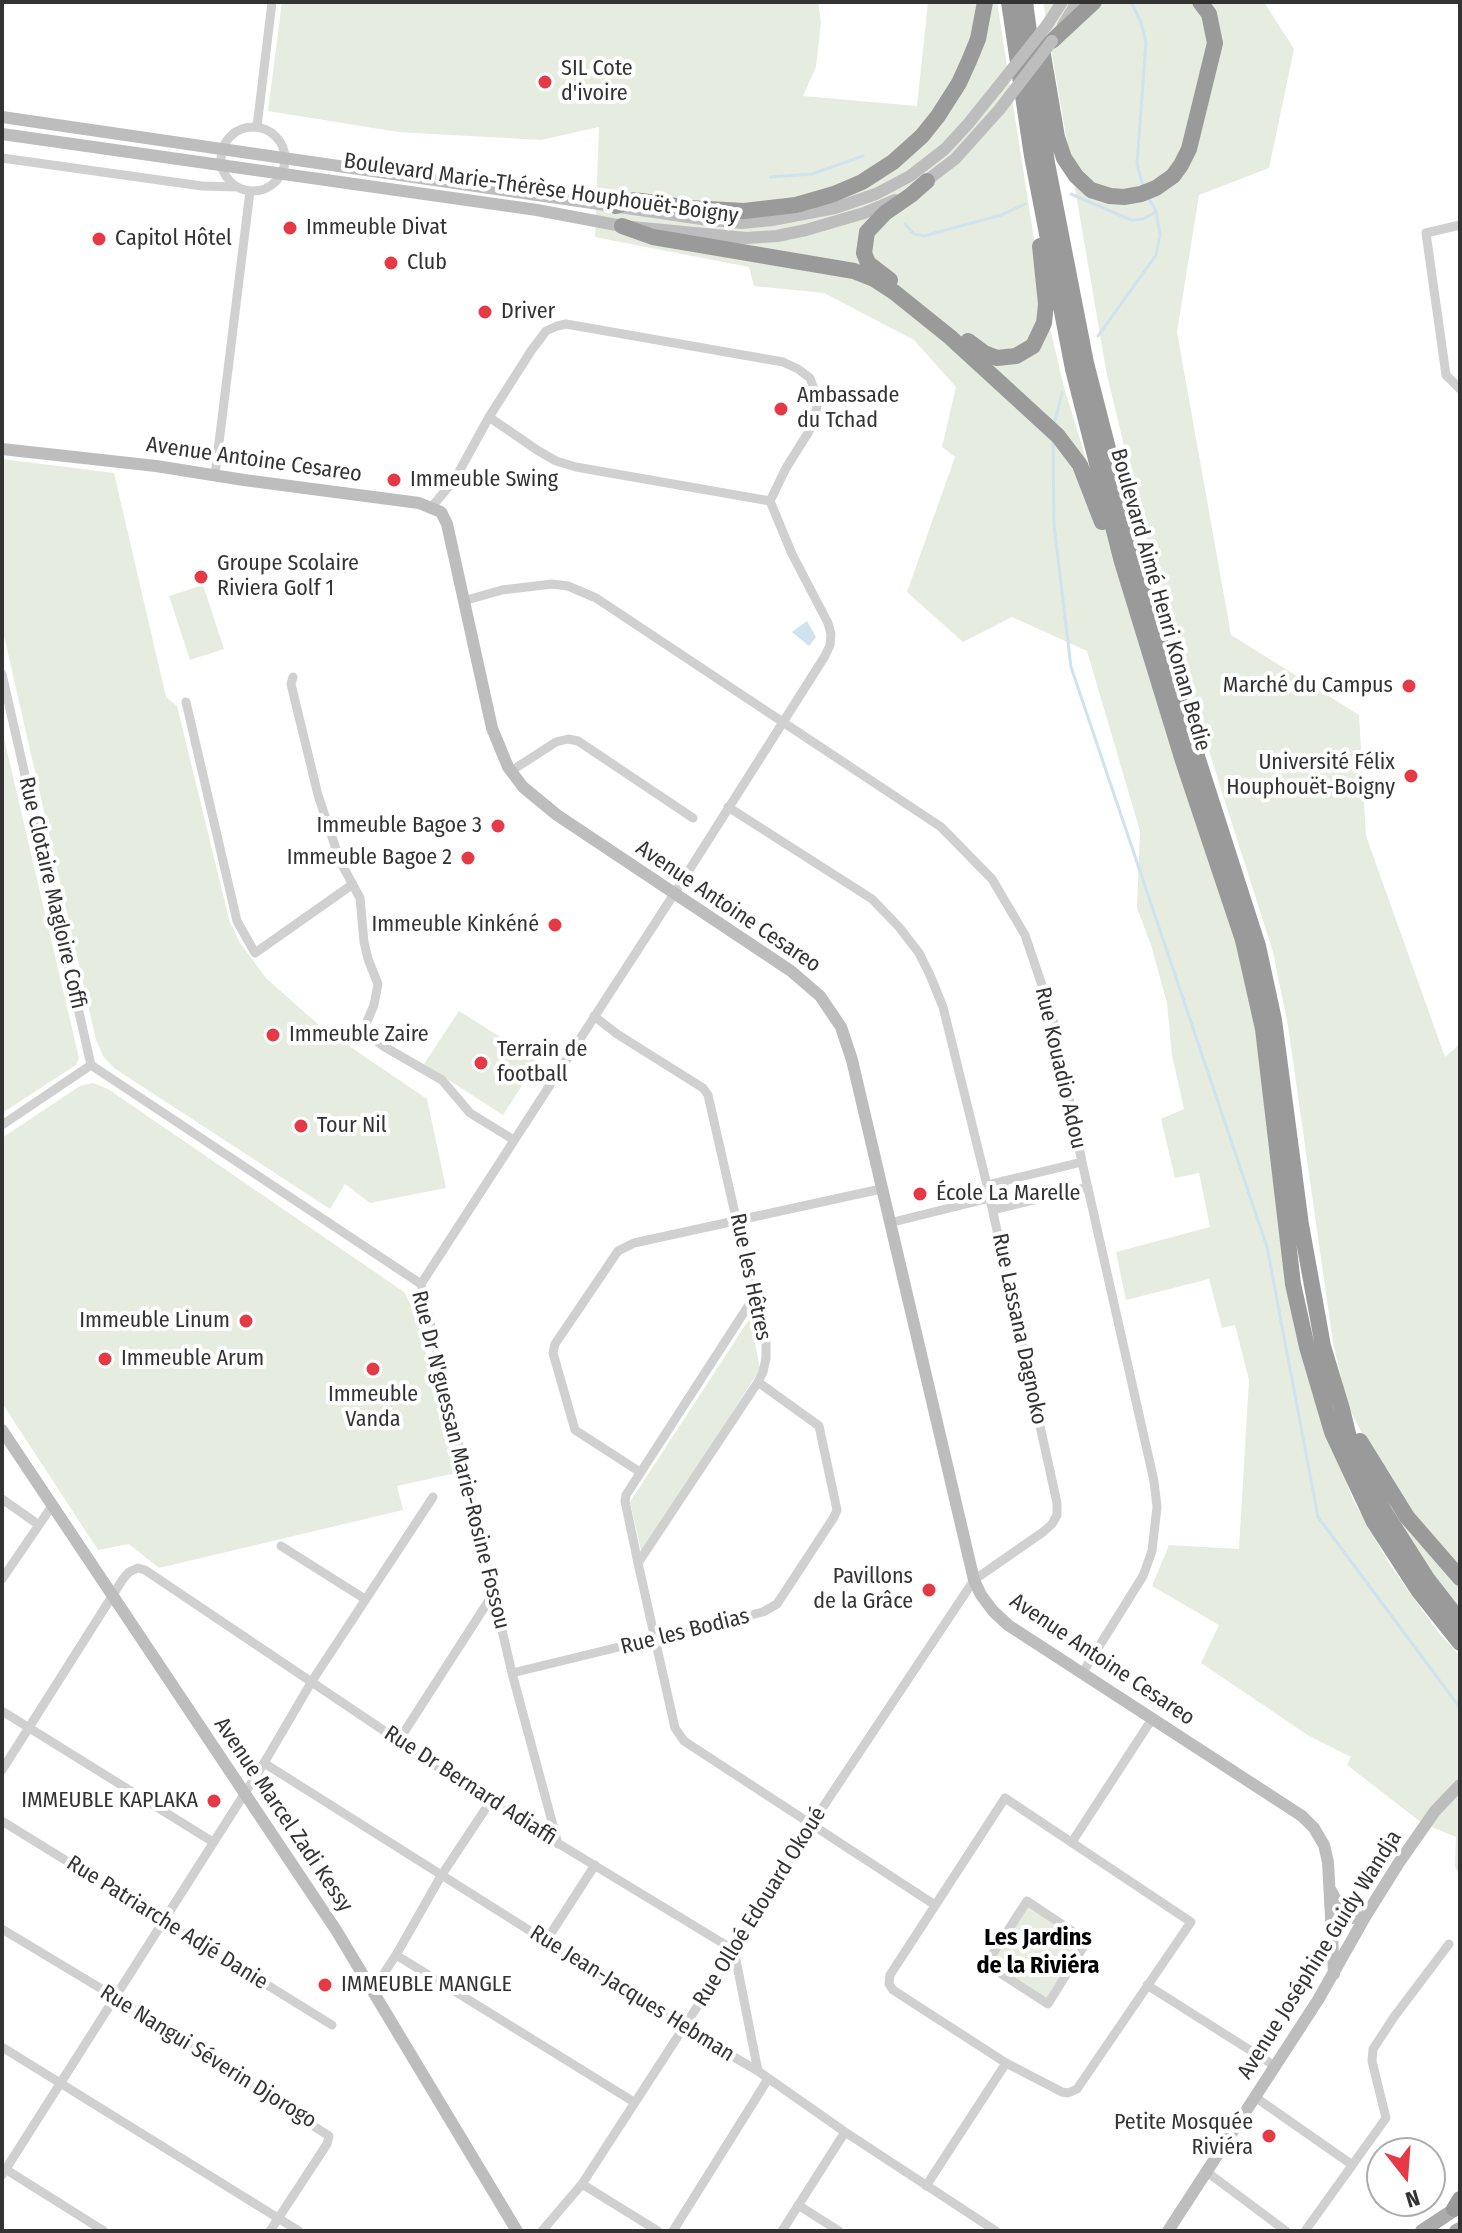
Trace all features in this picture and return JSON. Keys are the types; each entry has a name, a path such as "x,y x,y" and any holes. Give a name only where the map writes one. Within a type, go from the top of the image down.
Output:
{"highway":[{"path":"616,206 634,200 744,211 796,205 862,182 893,162 922,136 938,116 969,61 978,39 985,2"},
{"name":"Boulevard Aimé Henri Konan Bedie","path":"1009,2 1032,156 1080,366 1148,604 1258,946 1274,1020 1301,1225 1323,1346 1350,1442 1384,1511 1428,1580 1460,1621"},
{"name":"Boulevard Aimé Henri Konan Bedie","path":"1025,2 1047,163 1079,332 1080,397 1122,562 1183,761 1243,940 1263,1029 1293,1284 1307,1347 1332,1432 1374,1522 1418,1590 1460,1643"},
{"path":"1034,2 1057,137 1064,158 1076,176 1091,190 1124,197 1164,184 1181,165 1189,149 1215,43 1209,14 1200,2"},
{"path":"1052,41 1094,2"},
{"path":"927,181 875,222 867,232 864,253 868,263 984,353 997,358 1016,356 1033,346 1041,333 1046,304 1032,156"},
{"path":"622,226 653,237 854,271 894,292 950,337 1058,436 1080,465 1106,538 1122,562"},
{"path":"1342,1409 1407,1517 1460,1578"}],"main road":[{"path":"1422,2231 1458,2205"}],"street":[{"path":"257,127 272,2"},
{"name":"Boulevard Marie-Thérèse Houphouët-Boigny","path":"2,117 742,223 835,208 876,194 926,166 968,124 1062,2"},
{"name":"Boulevard Marie-Thérèse Houphouët-Boigny","path":"2,134 537,210 622,226 746,238 777,236 864,213 893,201 927,181 955,159 999,110 1052,41 1077,2"},
{"path":"2,158 260,191 282,174 286,158 281,143 271,132 246,127 227,139 222,149 221,165 226,178 237,187"},
{"path":"215,475 250,191"},
{"path":"1460,225 1426,233 1446,375 1460,389"},
{"path":"421,1284 825,656 831,634 770,501 814,420 817,406 810,378 783,362 566,324 546,331 489,417 455,479 430,509"},
{"path":"489,417 556,461 576,467 770,501"},
{"name":"Avenue Antoine Cesareo","path":"2,449 141,464 419,503 441,512 447,524 492,728 511,771 523,787 557,815 791,971 820,996 841,1027 852,1060 974,1580 987,1603 1008,1625 1302,1816 1314,1828 1326,1853 1334,1974"},
{"name":"Rue Kouadio Adou","path":"463,601 502,590 552,584 596,598 941,827 992,879 1025,935 1052,1015 1154,1481 1157,1507 1152,1551 1143,1576 1083,1672"},
{"name":"Rue Clotaire Magloire Coffi","path":"2,674 91,1065"},
{"path":"293,677 291,684 318,795 337,852 360,898 364,942 378,989 366,1021 366,1033 442,1080 470,1113 514,1140"},
{"path":"186,702 237,921 255,953 353,884"},
{"path":"511,771 556,742 568,739 578,741 693,818"},
{"name":"Rue Lassana Dagnoko","path":"728,807 872,899 919,953 943,1007 993,1210 1057,1503 1057,1515 1052,1524 974,1580"},
{"name":"Rue les Hêtres","path":"594,1016 703,1088 708,1095 766,1340 766,1358 758,1382 638,1563"},
{"path":"2,1125 91,1065"},
{"name":"Rue Dr N'guessan Marie-Rosine Fossou","path":"91,1065 421,1284 512,1673 558,1844"},
{"path":"987,1185 1082,1162"},
{"path":"1003,1181 1009,1206"},
{"path":"993,1210 1088,1187"},
{"path":"640,1472 575,1430 553,1353 555,1344 618,1251 634,1243 881,1189"},
{"path":"889,1223 990,1198"},
{"path":"754,1297 626,1495 675,1728 684,1741 935,1905"},
{"name":"Rue les Bodias","path":"512,1673 655,1640 771,1609 777,1604 837,1510 819,1426 758,1382"},
{"name":"Avenue Marcel Zadi Kessy","path":"2,1430 336,1930 517,2231"},
{"path":"104,2231 3,2171 264,1763 312,1681 433,1497"},
{"path":"2,1499 39,1525"},
{"path":"2,1579 52,1506"},
{"path":"281,1546 365,1599"},
{"name":"Rue Dr Bernard Adiaffi","path":"2,1770 112,1594 129,1572 138,1568 490,1802 734,1950"},
{"name":"Rue Olloé Edouard Okoué","path":"542,2231 582,2184 811,1825 974,1580"},
{"path":"399,1740 493,1594"},
{"path":"2,1711 213,1842"},
{"path":"1072,1842 1152,1719"},
{"name":"Rue Jean-Jacques Hebman","path":"264,1763 684,2028 758,2071 996,2231"},
{"name":"Avenue Joséphine Guidy Wandja","path":"1168,2231 1334,1974 1365,1917 1426,1824 1460,1785"},
{"path":"1005,1798 1191,1922 1077,2089 1068,2093 1006,2063 893,1990 889,1984 890,1975 935,1905 1005,1798"},
{"path":"373,1990 441,1876 490,1802"},
{"name":"Rue Patriarche Adjé Danie","path":"2,1821 332,2025"},
{"path":"546,1941 595,1865"},
{"path":"1328,1883 1344,1914 1353,1918 1365,1917"},
{"path":"1027,1901 1087,1941 1048,2004 986,1964 998,1945 1027,1901"},
{"name":"Rue Nangui Séverin Djorogo","path":"2,1929 325,2131 329,2136 327,2144 278,2218"},
{"path":"1305,2231 1386,2118 1372,2061 1373,2049 1449,1944"},
{"path":"734,1950 758,2071"},
{"path":"396,1955 634,2102"},
{"path":"1147,1985 1275,2066"},
{"path":"2,2047 299,2231"},
{"path":"926,2186 1006,2063"},
{"path":"673,2231 768,2079"},
{"path":"1255,2097 1351,2164"},
{"path":"782,2231 845,2132"},
{"path":"1207,2172 1286,2231"},
{"path":"582,2184 658,2231"},
{"path":"798,2205 839,2231"},
{"path":"270,2231 278,2218"}],"shaded area":[{"path":"282,2 818,2 821,22 816,67 803,96 917,106 928,2 997,2 1044,303 1064,387 1179,763 1246,961 1285,1232 1328,1433 1353,1500 1390,1565 1438,1632 1460,1656 1460,1878 1455,1866 1456,1837 1422,1823 1347,1765 1351,1757 1309,1736 1201,1663 1219,1625 1152,1586 1169,1545 1239,1549 1249,1380 1235,1325 1222,1328 1209,1279 1126,1300 1116,1252 1210,1227 1199,1173 1175,1178 1161,1119 1184,1109 1172,1055 1167,1003 1137,908 1140,831 1087,651 1012,617 963,642 907,592 955,457 942,447 956,387 914,340 824,293 754,286 749,267 595,237 599,127 541,140 398,132 268,111"},
{"path":"1043,2 1264,2 1294,49 1269,168 1199,195 1177,332 1231,635 1359,715 1366,836 1445,1057 1460,1044 1460,1570 1411,1513 1372,1453 1348,1406 1333,1343 1288,1026 1273,952 1163,607 1107,375"},
{"path":"2,459 114,473 166,697 177,706 230,923 240,943 266,978 321,1027 427,1099 446,1188 370,1203 345,1184 330,1209 114,1068 103,1056 96,1040 2,627"},
{"path":"203,585 224,649 190,660 169,596"},
{"path":"2,730 79,1058 76,1065 2,1113"},
{"name":"Terrain de football","path":"459,1011 538,1061 503,1115 424,1064"},
{"path":"93,1083 108,1089 404,1292 417,1317 456,1473 397,1486 403,1510 159,1568 129,1544 98,1550 2,1403 2,1138 80,1086"},
{"path":"750,1318 760,1369 642,1554 630,1502"},
{"path":"1380,1487 1460,1586 1460,1610 1414,1549"},
{"path":"1027,1904 1085,1942 1046,2001 988,1963"}],"water":[{"path":"807,621 816,637 809,646 792,632"}],"waterway":[{"path":"1131,2 1146,42 1137,164 1143,186"},
{"path":"770,177 812,174 863,156"},
{"path":"1071,194 1131,220 1143,219 1156,212"},
{"path":"1098,336 1156,255 1160,235 1156,211 1148,197"},
{"path":"905,224 914,234 924,236 1001,215 1025,204"},
{"path":"1054,425 1062,393"},
{"path":"1053,441 1054,525 1071,667 1267,1247 1318,1517 1460,1708"}],"place":[{"name":"SIL Cote d'ivoire","path":"545,82"},
{"name":"Immeuble Divat","path":"290,228"},
{"name":"Capitol Hôtel","path":"99,239"},
{"name":"Club","path":"391,263"},
{"name":"Driver","path":"485,312"},
{"name":"Ambassade du Tchad","path":"781,409"},
{"name":"Immeuble Swing","path":"394,480"},
{"name":"Groupe Scolaire Riviera Golf 1","path":"201,577"},
{"name":"Marché du Campus","path":"1409,686"},
{"name":"Université Félix Houphouët-Boigny","path":"1411,776"},
{"name":"Immeuble Bagoe 3","path":"498,826"},
{"name":"Immeuble Bagoe 2","path":"468,858"},
{"name":"Immeuble Kinkéné","path":"555,925"},
{"name":"Immeuble Zaire","path":"273,1035"},
{"name":"Terrain de football","path":"481,1063"},
{"name":"Tour Nil","path":"301,1126"},
{"name":"École La Marelle","path":"920,1194"},
{"name":"Immeuble Linum","path":"246,1321"},
{"name":"Immeuble Arum","path":"105,1359"},
{"name":"Immeuble Vanda","path":"373,1369"},
{"name":"Pavillons de la Grâce","path":"929,1590"},
{"name":"IMMEUBLE KAPLAKA","path":"214,1801"},
{"name":"IMMEUBLE MANGLE","path":"325,1985"},
{"name":"Petite Mosquée Riviéra","path":"1269,2136"}],"district":[{"name":"Les Jardins de la Riviéra","path":"1038,1952"}]}
